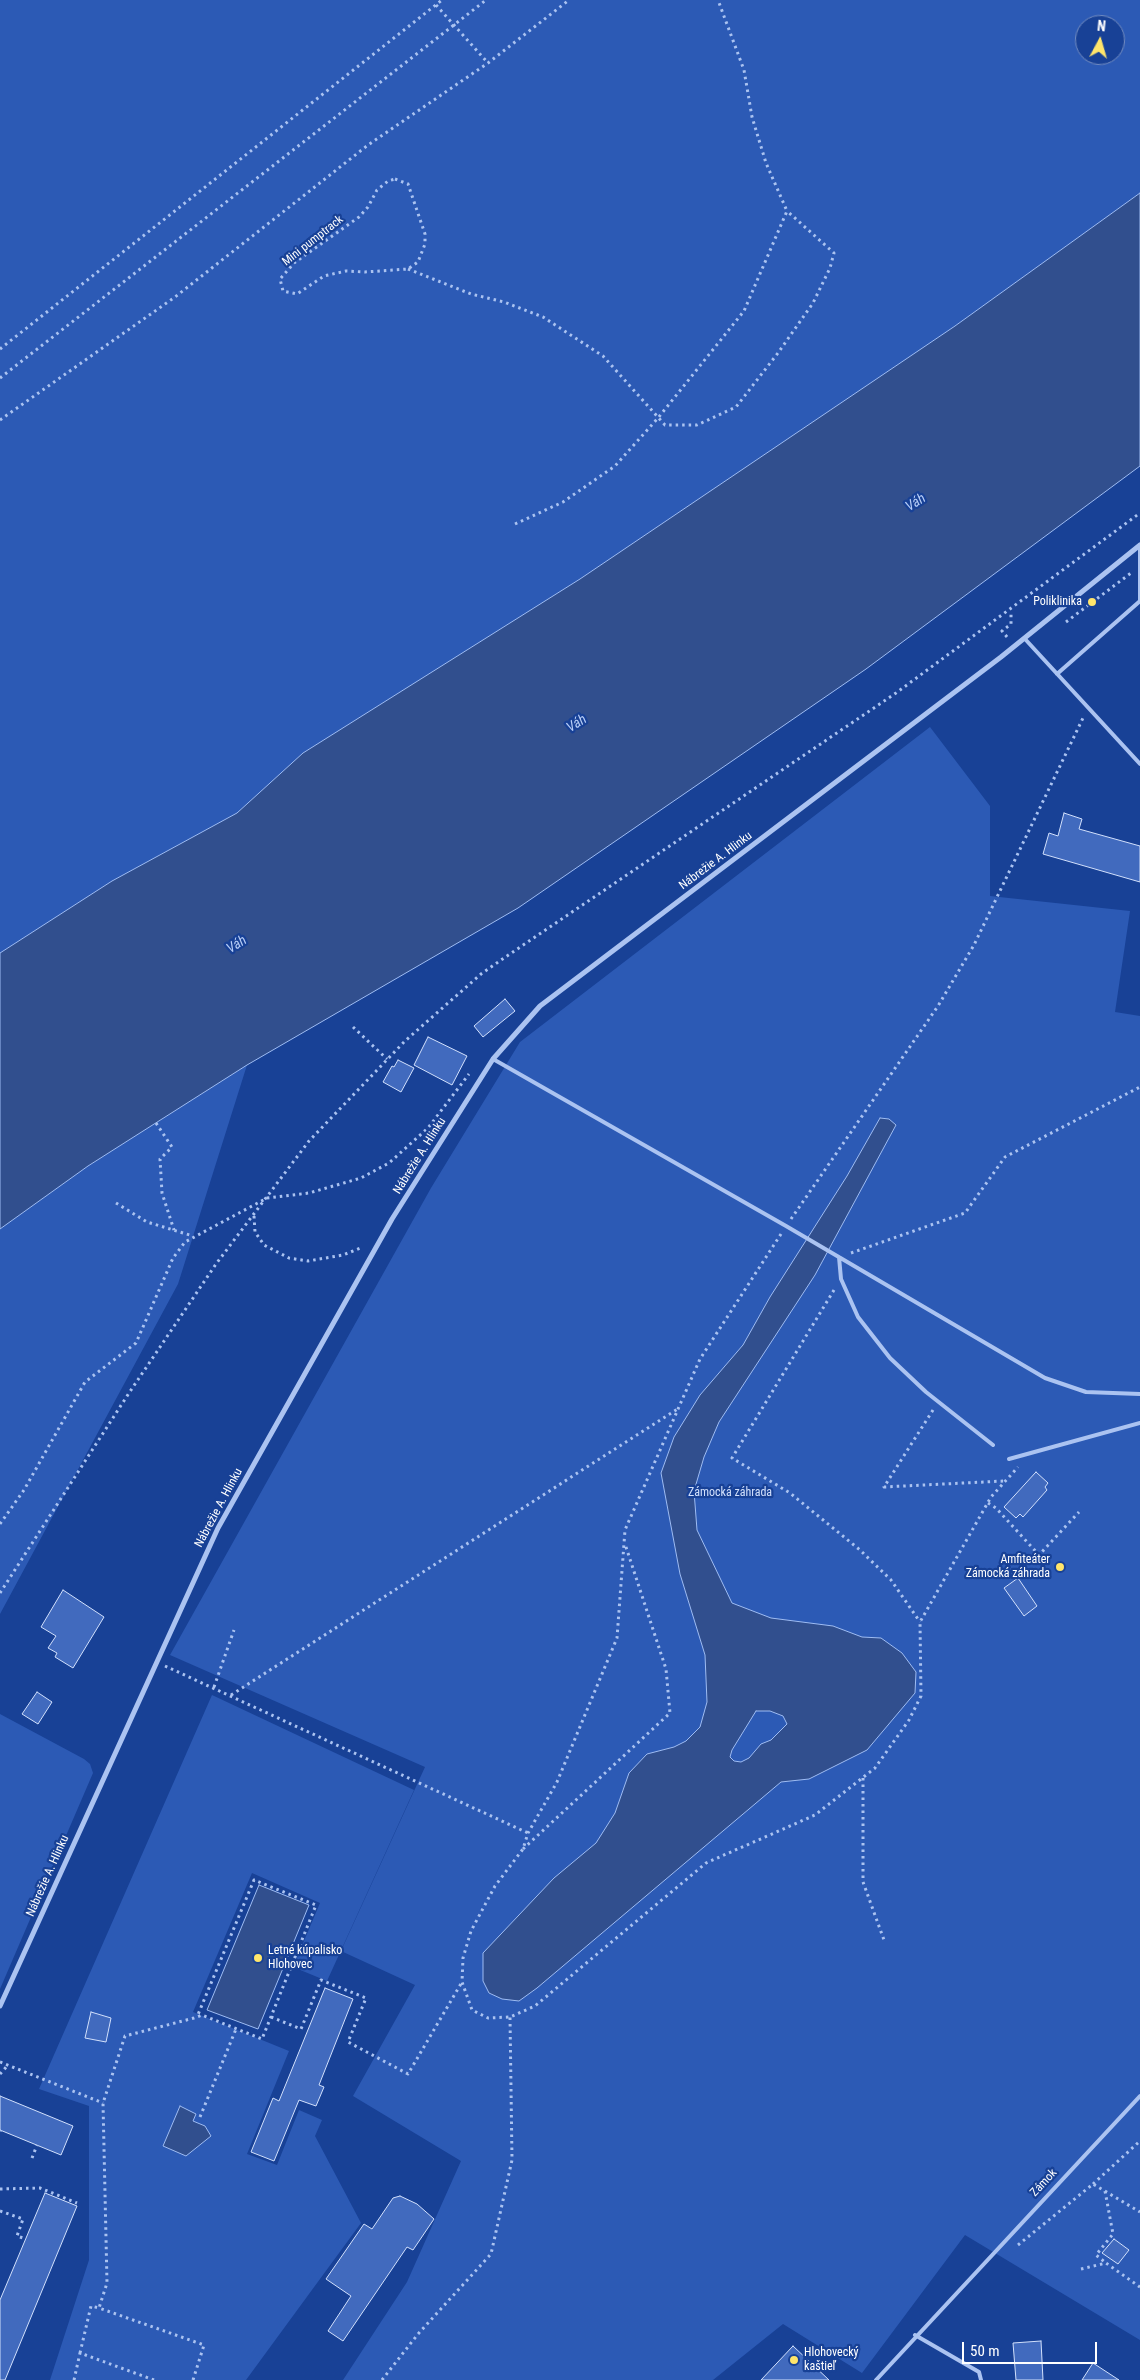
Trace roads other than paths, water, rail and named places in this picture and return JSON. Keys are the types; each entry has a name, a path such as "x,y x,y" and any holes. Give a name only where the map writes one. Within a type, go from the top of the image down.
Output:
{"street":[{"name":"Nábrežie A. Hlinku","path":"0,2006 218,1528 379,1241 493,1059 540,1006 1025,639 1140,545"}],"lane":[{"path":"1057,674 1140,601 1140,545"},
{"path":"1025,639 1140,764"},
{"path":"493,1059 786,1226 1045,1378 1086,1392 1140,1394"},
{"path":"839,1257 841,1279 858,1317 890,1358 938,1401 993,1445"},
{"path":"1009,1460 1140,1423"},
{"name":"Zámok","path":"915,2335 1140,2096"},
{"path":"876,2380 915,2335 979,2372 981,2380"}],"water":[{"name":"Váh","path":"1140,193 1140,466 866,669 518,908 247,1065 88,1166 0,1229 0,953 112,881 237,813 303,753 580,579 955,326"},
{"path":"880,1118 889,1119 896,1125 815,1275 719,1422 704,1457 694,1491 697,1530 732,1603 771,1618 833,1626 862,1637 881,1638 902,1653 916,1672 915,1693 867,1750 809,1779 781,1782 537,1988 519,2001 502,1999 489,1993 483,1981 483,1953 554,1878 596,1843 615,1813 629,1773 647,1754 674,1747 686,1741 700,1727 707,1702 705,1655 680,1574 661,1473 674,1437 700,1395 743,1345 770,1297 847,1176","holes":["756,1711 770,1711 783,1716 787,1724 771,1740 761,1744 749,1758 741,1762 734,1761 730,1757 732,1750"]},
{"name":"Letné kúpalisko Hlohovec","path":"259,1885 309,1905 258,2029 207,2010"},
{"path":"180,2106 196,2114 193,2121 205,2126 211,2136 186,2156 163,2146"}],"place":[{"name":"Poliklinika","path":"1092,602"},
{"name":"Amfiteáter Zámocká záhrada","path":"1060,1567"},
{"name":"Letné kúpalisko Hlohovec","path":"258,1958"},
{"name":"Hlohovecký kaštieľ","path":"794,2360"}],"park label":[{"name":"Zámocká záhrada","path":"730,1493"}]}
